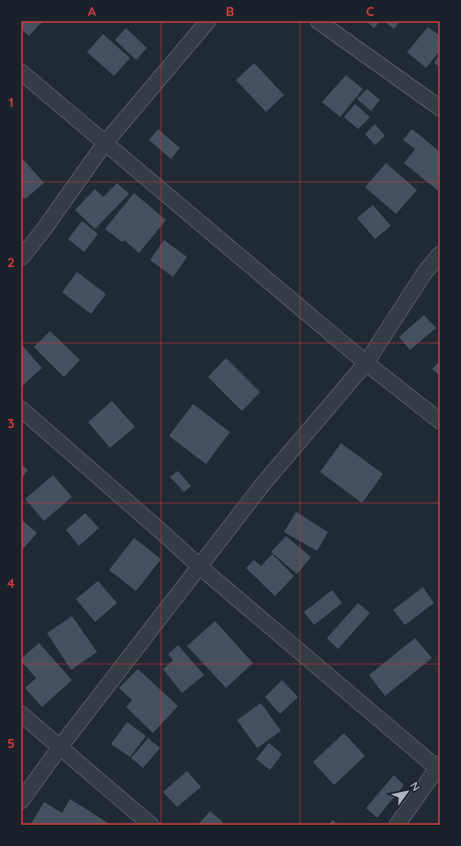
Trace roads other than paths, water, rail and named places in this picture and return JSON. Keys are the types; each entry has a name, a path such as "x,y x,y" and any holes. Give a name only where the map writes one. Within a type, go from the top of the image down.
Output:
{"street":[{"path":"21,258 105,143 208,21"},
{"path":"318,21 440,108"},
{"path":"21,72 366,362 440,421"},
{"path":"21,801 60,747 263,484 366,362 426,272 440,254"},
{"path":"21,409 200,567 439,766 397,825"},
{"path":"21,714 151,825"}]}
